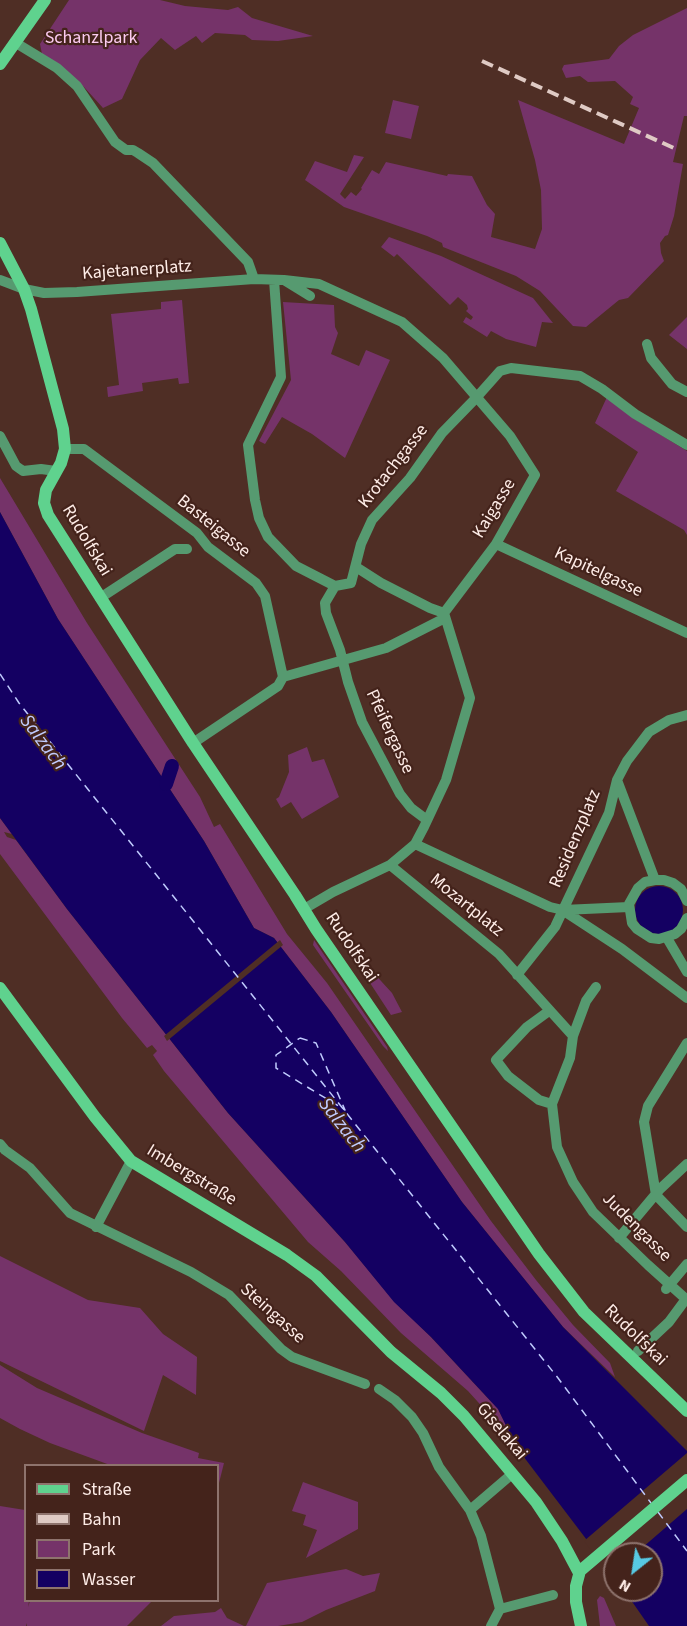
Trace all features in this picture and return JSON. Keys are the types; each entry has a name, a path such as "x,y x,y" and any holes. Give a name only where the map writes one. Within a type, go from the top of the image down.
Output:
{"main road":[{"path":"0,64 45,0"},
{"path":"0,243 24,289 31,309 57,406 65,449"},
{"name":"Rudolfskai","path":"65,449 46,490 44,503 48,515 193,743 539,1254 584,1312 687,1411"},
{"name":"Imbergstraße","path":"0,988 131,1161 306,1267 374,1333"},
{"name":"Giselakai","path":"374,1333 391,1352 455,1406 553,1526 579,1573"},
{"path":"581,1626 576,1602 579,1573 687,1480"}],"street":[{"path":"16,43 57,68 77,86 115,142 126,150 133,150 153,164 248,262 254,279"},
{"name":"Kajetanerplatz","path":"0,280 24,289 45,293 254,279 279,280 310,296"},
{"path":"279,280 281,377 248,445 247,454 259,518 268,537 296,566 320,580 335,586 351,583 356,567 381,583 444,615 470,698 446,780 415,844 390,865 333,892 304,909"},
{"name":"Kaigasse","path":"279,280 320,284 402,322 443,358 510,436 535,475 495,544 444,615"},
{"path":"647,344 651,358 672,384 687,393"},
{"name":"Krotachgasse","path":"356,567 361,544 372,520 410,478 442,433 500,371 511,368 580,376 635,414 687,445"},
{"path":"0,436 16,466 23,471 41,469 56,471"},
{"name":"Basteigasse","path":"65,449 84,449 197,533 208,547 256,583 265,596 283,677"},
{"name":"Kapitelgasse","path":"495,544 687,633"},
{"path":"100,598 175,549 187,549"},
{"name":"Pfeifergasse","path":"335,586 326,603 326,613 362,722 400,794 426,824"},
{"path":"193,743 278,686 283,677 386,648 444,615"},
{"name":"Residenzplatz","path":"563,910 609,813 617,780 627,761 649,732 669,720 687,715"},
{"name":"Residenzplatz","path":"617,780 655,880"},
{"name":"Mozartplatz","path":"415,844 550,907"},
{"name":"Mozartplatz","path":"390,865 499,954 573,1036"},
{"path":"687,901 681,889 673,883 655,880 638,888 632,895 629,907 632,923 651,938 667,938 684,931 687,918"},
{"name":"Residenzplatz","path":"550,907 563,910 629,907"},
{"path":"517,975 555,927 563,910"},
{"name":"Residenzplatz","path":"563,910 622,949 687,998"},
{"path":"667,938 687,972"},
{"name":"Judengasse","path":"596,987 586,1001 573,1036 570,1058 552,1104 557,1147 573,1182 593,1212 668,1288 686,1299"},
{"path":"549,1011 527,1027 496,1060 508,1076 539,1100 552,1104"},
{"path":"687,1043 648,1106 644,1122 656,1195 687,1227"},
{"name":"Steingasse","path":"0,1144 30,1168 70,1213 191,1272 229,1295 280,1349 292,1357 364,1383"},
{"path":"96,1227 131,1161"},
{"path":"619,1238 656,1195 687,1164"},
{"path":"668,1288 687,1264"},
{"path":"638,1351 669,1322 686,1299"},
{"path":"379,1389 395,1400 412,1417 423,1433 439,1467 470,1510 482,1536 500,1609 491,1626"},
{"path":"470,1510 512,1474"},
{"path":"500,1609 553,1595"}],"green space":[{"name":"Schanzlpark","path":"69,0 160,0 185,6 228,10 238,7 252,18 313,36 278,41 252,40 245,35 215,33 202,43 196,36 175,50 161,38 140,60 122,99 103,108 84,87 42,54 40,44"},
{"path":"687,8 687,116 684,116 673,162 683,164 674,216 668,235 660,243 664,261 628,298 619,300 586,327 573,326 540,291 516,276 443,247 442,243 427,236 344,207 305,180 315,161 347,172 354,155 364,157 340,194 345,199 351,192 356,196 372,170 379,174 386,162 447,176 448,174 472,176 487,205 495,214 491,237 535,249 542,229 541,190 518,100 624,144 639,108 630,104 633,97 615,81 588,82 580,76 566,78 562,69 564,65 609,59 619,46 633,35"},
{"path":"393,100 419,106 411,139 385,133"},
{"path":"389,237 441,256 533,298 553,323 542,322 536,347 506,339 491,331 487,337 463,322 466,317 471,320 473,317 466,311 467,305 458,297 450,305 397,254 394,257 381,247"},
{"path":"182,300 189,383 179,384 178,378 142,383 143,391 108,397 107,387 119,385 111,314 161,309 161,302"},
{"path":"283,302 334,305 335,327 338,333 331,354 359,366 366,350 390,360 345,458 312,434 282,417 265,444 259,441 291,380"},
{"path":"687,317 687,349 669,335"},
{"path":"607,397 638,421 687,451 687,535 684,530 616,491 638,452 595,423"},
{"path":"0,478 87,623 200,797 214,827 220,824 287,934 327,983 491,1221 573,1325 610,1363 615,1377 563,1327 462,1202 331,1012 274,938 254,928 204,841 58,619 0,512"},
{"path":"307,747 312,762 324,759 339,797 302,819 291,802 281,808 276,799 279,797 289,772 288,755"},
{"path":"0,818 12,834 4,832 7,837 16,840 67,909 228,1113 345,1242 394,1301 498,1409 515,1443 468,1391 401,1333 341,1271 308,1242 164,1071 153,1055 157,1051 152,1045 147,1048 122,1018 0,854"},
{"path":"338,934 392,993 402,1012 391,1015"},
{"path":"314,940 387,1047 388,1051 313,945"},
{"path":"0,1256 88,1300 140,1308 163,1334 197,1357 196,1395 163,1375 144,1431 0,1361"},
{"path":"0,1365 37,1388 142,1433 199,1453 198,1458 224,1463 219,1483 219,1464 107,1464 50,1443 0,1418"},
{"path":"303,1482 358,1502 358,1529 306,1558 317,1530 303,1525 306,1515 292,1511"},
{"path":"0,1506 24,1510 24,1602 29,1602 28,1607 30,1602 151,1602 127,1626 27,1626 27,1623 26,1626 0,1626"},
{"path":"346,1569 363,1576 380,1573 375,1591 302,1622 278,1626 246,1626 267,1583"},
{"path":"600,1596 603,1598 603,1602 606,1602 616,1626 600,1626 597,1600"},
{"path":"221,1608 227,1618 244,1626 161,1626 174,1616 215,1612"}],"water":[{"name":"Salzach","path":"0,512 58,619 204,841 254,928 274,938 331,1012 462,1202 563,1327 687,1451 687,1626 649,1626 632,1602 663,1602 663,1542 603,1542 603,1561 517,1448 498,1409 431,1337 394,1302 345,1242 228,1113 67,909 0,818"},
{"path":"654,886 664,886 679,896 683,910 682,919 673,930 664,934 654,934 639,924 635,915 635,905 645,890"}],"pier":[{"path":"280,940 283,945 167,1041 164,1036"},
{"path":"687,1453 687,1509 649,1542 603,1542 603,1566 584,1541"}],"waterway":[{"path":"166,784 172,766"}],"ferry route":[{"path":"0,674 19,703 558,1378 651,1503"},
{"path":"300,1038 316,1043 345,1110 276,1068 276,1055 300,1038"},
{"path":"658,1512 687,1551"}],"railway":[{"path":"482,61 676,149"}]}
